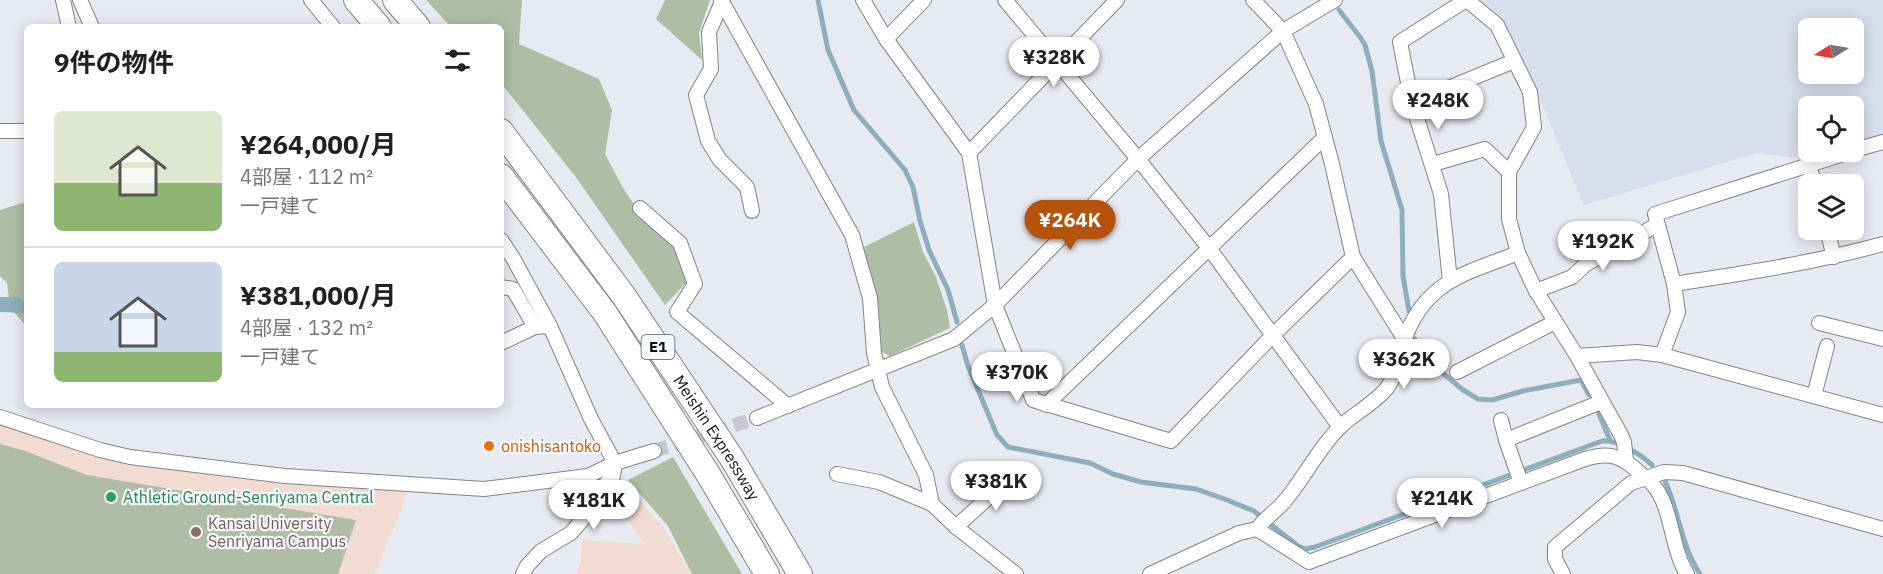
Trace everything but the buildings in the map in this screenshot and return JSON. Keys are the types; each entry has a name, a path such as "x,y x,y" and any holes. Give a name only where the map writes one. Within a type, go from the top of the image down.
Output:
{"highway":[{"path":"356,0 376,24"},
{"path":"394,0 415,24"},
{"name":"Meishin Expressway","path":"504,135 624,296 733,460 801,574"},
{"name":"Meishin Expressway","path":"504,180 605,313 708,474 767,574"}],"street":[{"path":"63,0 68,24"},
{"path":"80,0 91,24"},
{"path":"310,0 330,24"},
{"path":"886,39 924,0"},
{"path":"1005,0 1209,248 1340,427"},
{"path":"969,153 1117,0"},
{"path":"1253,0 1283,31 1316,104 1353,257 1405,340"},
{"path":"757,418 954,339 995,305 1138,159 1283,31 1335,0"},
{"path":"1450,280 1441,194 1412,103 1400,42 1467,0 1497,25 1530,92 1534,127 1509,172 1509,219 1518,253 1536,291 1602,402 1625,452 1654,486 1664,504 1680,560 1687,574"},
{"path":"721,1 709,32 711,69 696,95 708,141 720,160 747,187 752,211"},
{"path":"721,1 852,235 870,298 874,353 882,387 926,474 932,504"},
{"path":"866,1 886,39 969,153 995,305 1033,400 1171,441 1273,335 1353,257"},
{"path":"1412,103 1514,61"},
{"path":"0,131 24,131"},
{"path":"1046,405 1325,137"},
{"path":"1864,148 1883,142"},
{"path":"1433,164 1485,149 1509,172"},
{"path":"1662,355 1678,312 1674,284 1655,214 1816,162"},
{"path":"1809,164 1812,174"},
{"path":"640,207 680,243 695,285 677,312 788,406"},
{"path":"1536,291 1572,277 1586,264 1657,225"},
{"path":"1830,240 1834,257"},
{"path":"504,244 550,326 591,419 615,463 614,476 598,493 583,519 571,532 542,551 527,566 523,574"},
{"path":"1674,284 1834,257 1883,244"},
{"path":"1150,574 1263,522 1283,503 1340,427 1386,390 1399,368 1405,340 1414,317 1425,302 1450,280 1518,253"},
{"path":"504,288 513,290 535,327"},
{"path":"1457,372 1556,322"},
{"path":"1819,323 1883,339"},
{"path":"504,342 535,327 550,326"},
{"path":"1814,396 1827,346"},
{"path":"1576,356 1637,352 1662,355 1883,415"},
{"path":"1506,440 1602,402"},
{"path":"0,417 100,450 130,457 285,476 484,489 588,476 615,463 654,451"},
{"path":"1501,420 1520,480"},
{"path":"1309,562 1520,480 1596,456 1625,452"},
{"path":"1560,574 1555,559 1555,548 1631,483 1664,471 1683,473 1883,529"},
{"path":"837,474 879,483 932,504 956,527 1016,574"},
{"path":"956,527 1014,474"},
{"path":"1263,522 1309,562 1319,574"}],"shaded area":[{"path":"1479,0 1883,0 1883,136 1864,142 1864,96 1798,96 1798,158 1757,153 1584,205 1536,90 1500,18"},
{"name":"Athletic Ground-Senriyama Central","path":"0,425 74,448 101,459 281,483 409,490 375,574 0,574"},
{"path":"622,480 664,529 691,574 576,574 581,561 582,540 644,544 630,522 605,498"}],"green space":[{"path":"426,0 522,0 519,44 599,79 612,110 605,154 623,188 642,216 676,250 687,282 665,305 575,176 504,87 504,24 448,24"},
{"path":"665,0 710,0 699,33 702,60 656,19"},
{"path":"24,202 24,324 10,308 7,283 0,276 0,210"},
{"path":"914,222 923,252 936,277 947,310 950,328 890,356 880,351 878,313 864,247"},
{"name":"Athletic Ground-Senriyama Central","path":"0,444 87,475 356,520 338,574 0,574"},
{"path":"673,457 742,574 692,574 668,526 628,480"}],"water":[{"path":"0,297 18,297 24,300 24,313 0,312"}],"waterway":[{"path":"818,0 828,50 854,110 905,170 913,187 929,250 948,290 957,322"},
{"path":"1339,10 1365,45 1372,71 1381,141 1402,210 1403,276 1409,311"},
{"path":"1415,339 1421,352 1432,364 1463,390 1478,399 1492,400 1523,391 1581,380 1589,395"},
{"path":"962,345 968,366 997,435 1008,447 1090,463 1113,474 1141,482 1196,489 1254,511 1305,549 1602,441 1614,442 1628,448 1652,465"},
{"path":"1599,414 1610,440"},
{"path":"1665,481 1688,552 1700,574"}],"tunnel":[{"path":"654,451 757,418"}],"place":[{"name":"onishisantoko","path":"489,446"},
{"name":"Athletic Ground-Senriyama Central","path":"111,497"},
{"name":"Kansai University Senriyama Campus","path":"196,532"}]}
